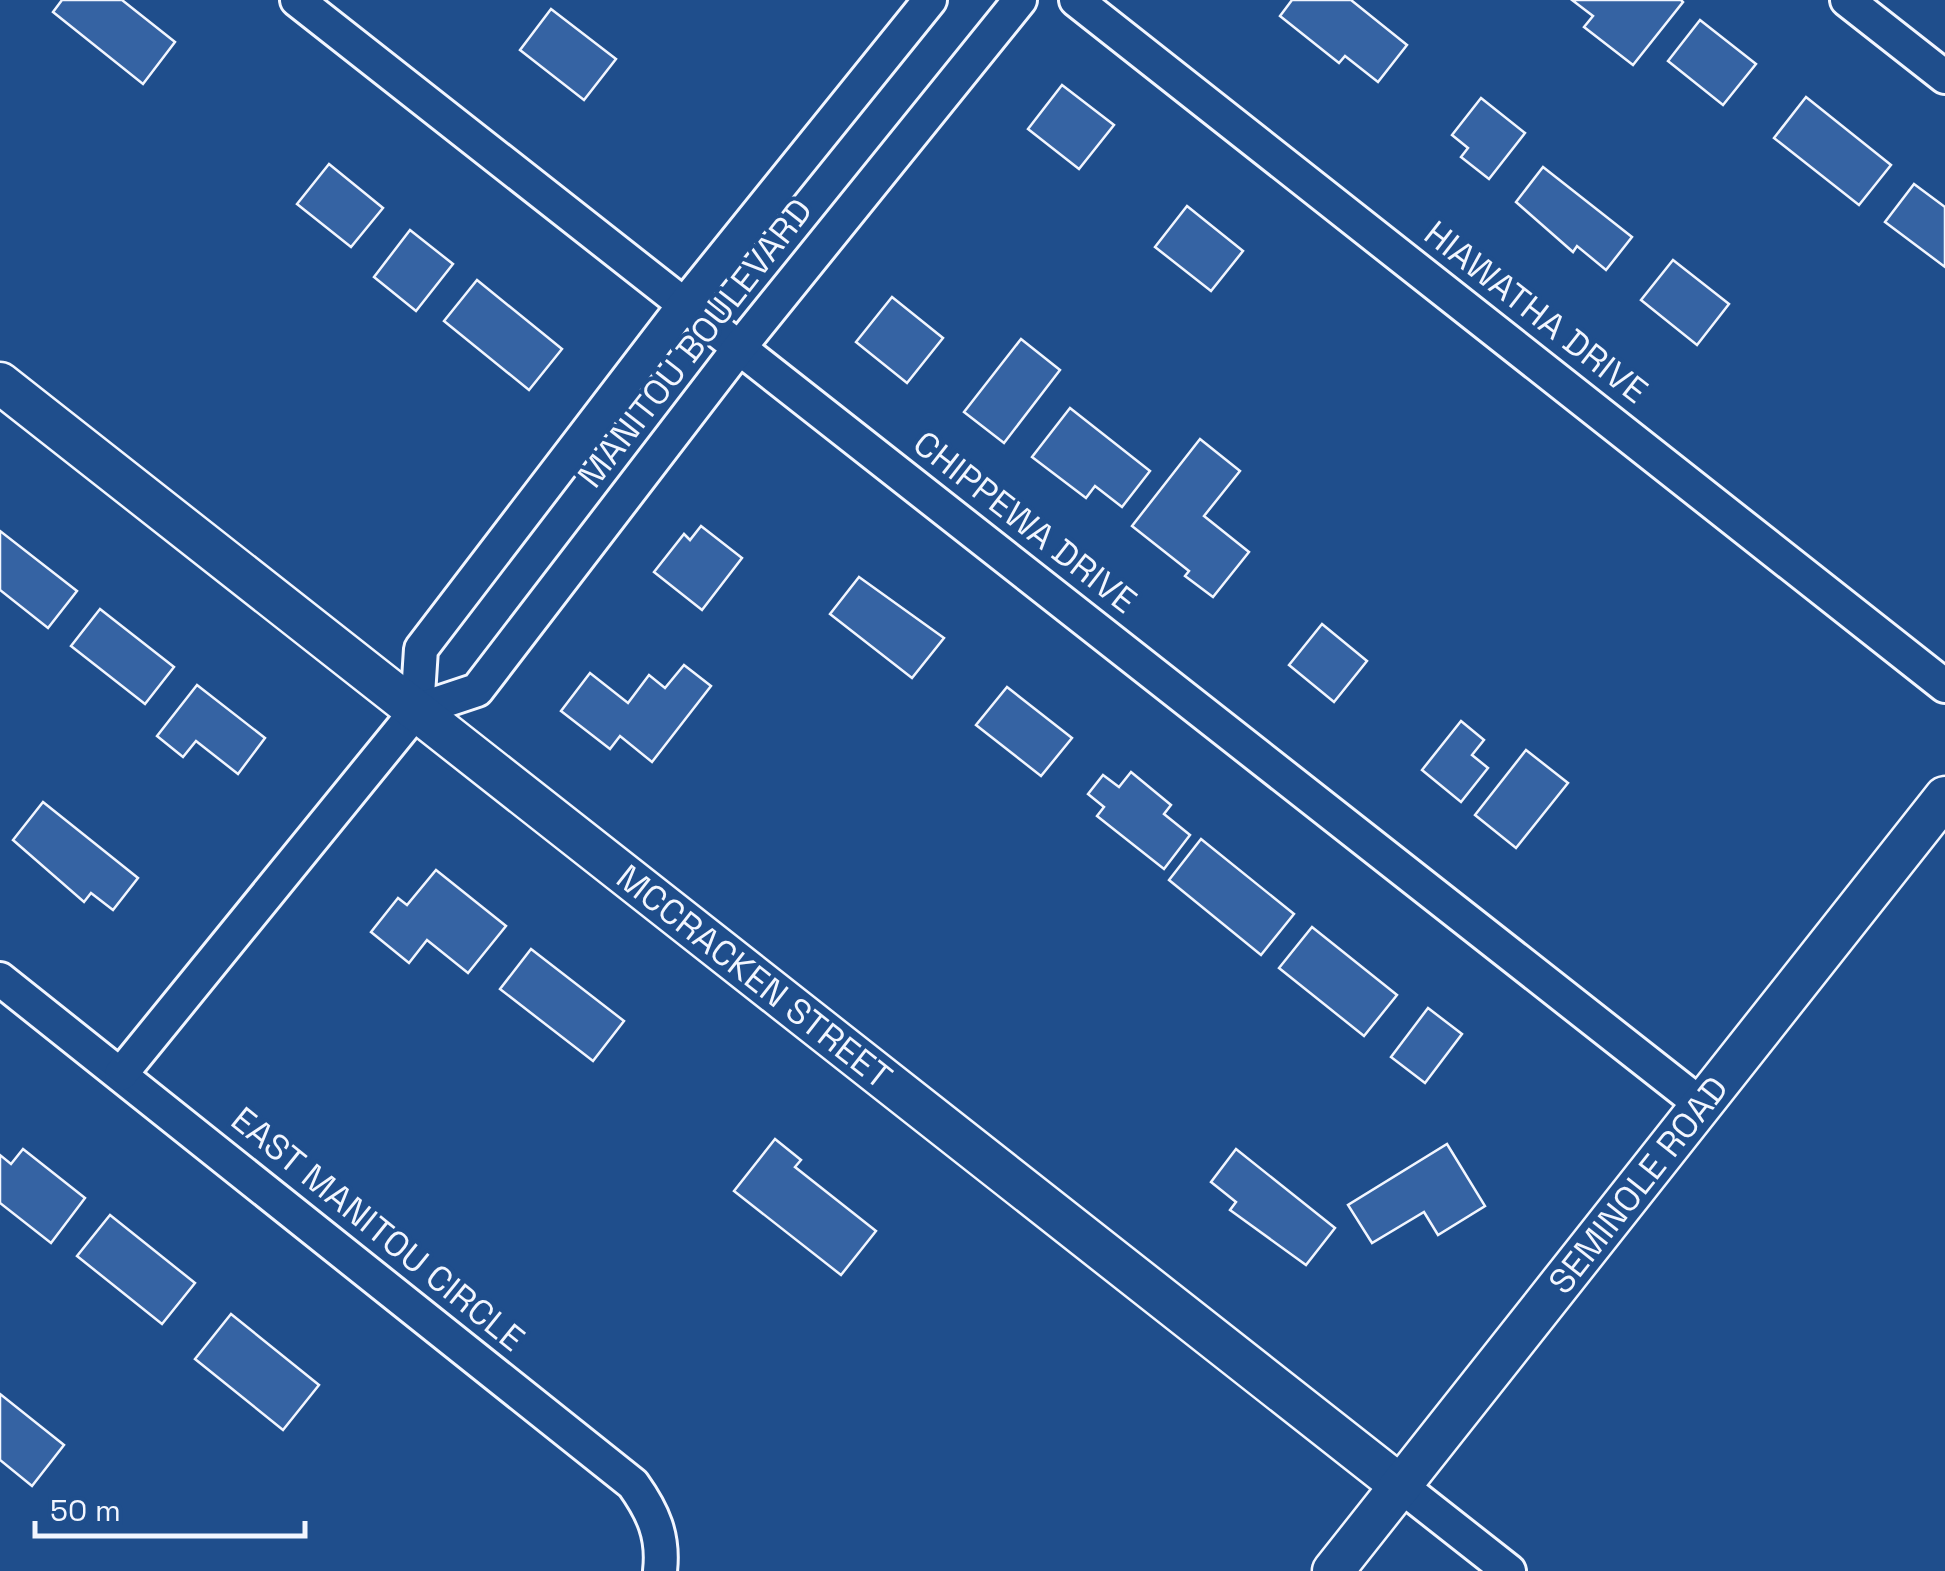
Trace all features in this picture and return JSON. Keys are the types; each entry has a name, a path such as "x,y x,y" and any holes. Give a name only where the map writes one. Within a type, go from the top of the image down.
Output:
{"street":[{"name":"CHIPPEWA DRIVE","path":"297,0 1703,1106"},
{"name":"MANITOU BOULEVARD","path":"930,0 684,306 421,649 416,710 477,690 739,348 1020,0"},
{"name":"HIAWATHA DRIVE","path":"1076,0 1945,686"},
{"path":"1847,0 1945,78"},
{"name":"MCCRACKEN STREET","path":"0,383 1509,1571"},
{"path":"122,1074 416,710"},
{"name":"SEMINOLE ROAD","path":"1333,1571 1945,796"},
{"name":"EAST MANITOU CIRCLE","path":"0,979 633,1484 651,1508 662,1541 660,1570"}],"building":[{"path":"62,0 122,0 175,42 143,84 53,12"},
{"path":"1292,0 1351,0 1407,45 1378,82 1345,56 1339,63 1280,16"},
{"path":"1572,0 1683,2 1633,65 1584,27 1593,16"},
{"path":"551,9 616,59 584,100 520,50"},
{"path":"1700,20 1756,64 1723,105 1668,61"},
{"path":"1062,85 1114,125 1079,169 1028,129"},
{"path":"1806,97 1891,165 1859,205 1774,138"},
{"path":"1481,98 1525,133 1489,179 1461,157 1468,148 1452,135"},
{"path":"329,164 383,208 351,247 297,204"},
{"path":"1543,167 1632,237 1606,270 1577,246 1573,252 1516,202"},
{"path":"1914,184 1945,207 1945,267 1885,222"},
{"path":"1187,206 1243,251 1211,291 1155,247"},
{"path":"410,230 453,264 416,311 374,277"},
{"path":"1673,260 1729,304 1697,345 1641,300"},
{"path":"477,280 562,349 529,390 444,321"},
{"path":"892,297 943,338 907,383 856,342"},
{"path":"1021,339 1060,370 1004,443 964,412"},
{"path":"1070,408 1150,471 1122,507 1095,486 1086,498 1032,457"},
{"path":"1200,439 1240,471 1204,516 1249,552 1213,597 1185,576 1189,571 1132,526"},
{"path":"701,526 742,558 702,610 654,572 684,534 690,540"},
{"path":"0,531 77,591 48,628 0,590"},
{"path":"859,577 944,638 912,678 830,614"},
{"path":"100,609 174,667 145,704 71,646"},
{"path":"1322,624 1367,661 1334,702 1289,665"},
{"path":"684,665 711,686 652,762 620,736 610,749 561,711 590,673 628,703 649,675 665,688"},
{"path":"197,685 265,738 238,774 196,741 183,757 157,736"},
{"path":"1007,687 1072,738 1041,776 976,725"},
{"path":"1461,721 1484,740 1472,755 1488,768 1461,802 1422,770"},
{"path":"1526,750 1568,783 1516,848 1475,815"},
{"path":"1131,772 1171,805 1164,814 1190,835 1164,869 1097,816 1104,807 1088,794 1103,775 1119,787"},
{"path":"43,802 138,878 113,910 91,893 84,902 13,840"},
{"path":"1201,839 1294,914 1261,955 1169,880"},
{"path":"436,870 506,926 468,973 427,940 409,963 371,932 398,898 407,905"},
{"path":"1312,927 1397,995 1364,1036 1279,968"},
{"path":"531,949 624,1021 593,1061 500,989"},
{"path":"1428,1008 1462,1034 1425,1083 1391,1057"},
{"path":"775,1139 801,1160 795,1167 876,1231 841,1275 734,1191"},
{"path":"1447,1144 1485,1206 1438,1235 1424,1212 1372,1243 1348,1205"},
{"path":"23,1149 85,1198 51,1243 0,1203 0,1155 11,1164"},
{"path":"1236,1149 1335,1228 1306,1265 1230,1210 1236,1202 1211,1182"},
{"path":"110,1215 195,1283 162,1324 77,1256"},
{"path":"231,1314 319,1385 283,1430 195,1359"},
{"path":"0,1394 64,1445 32,1486 0,1460"}]}
